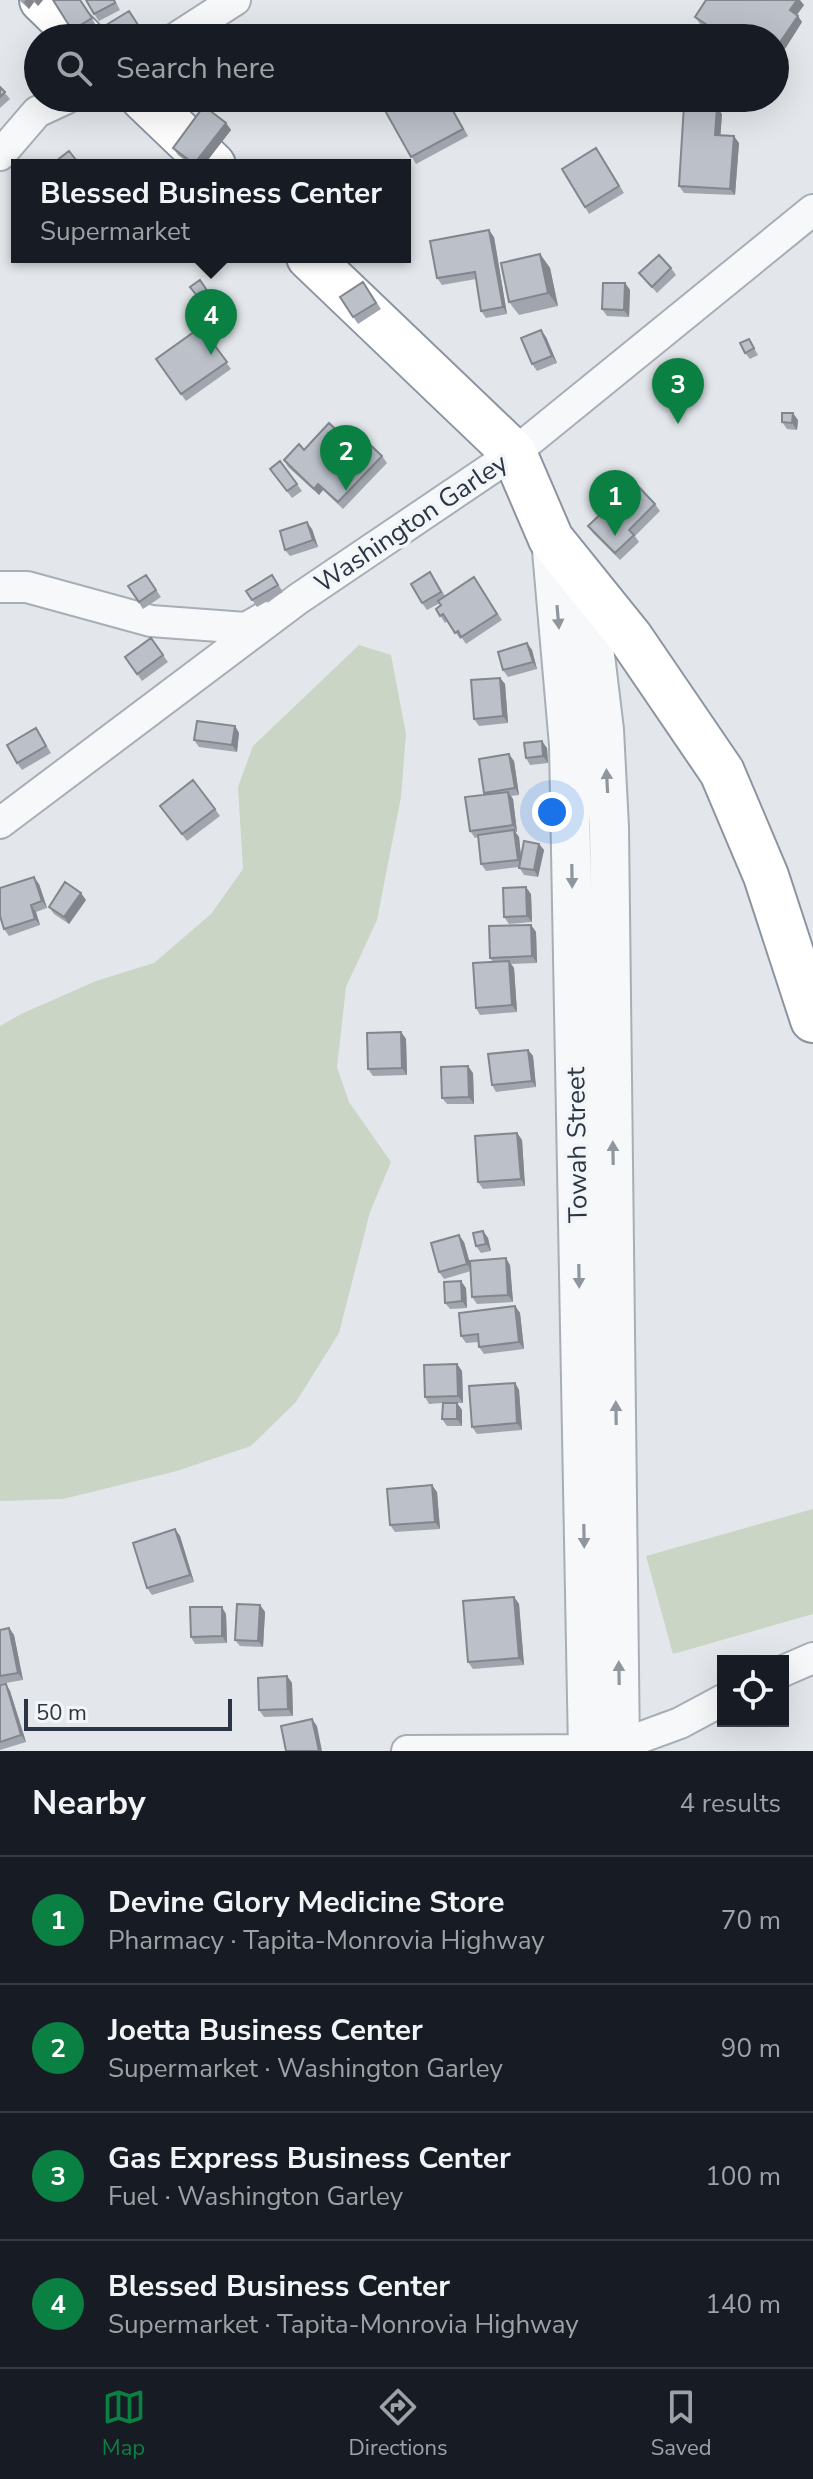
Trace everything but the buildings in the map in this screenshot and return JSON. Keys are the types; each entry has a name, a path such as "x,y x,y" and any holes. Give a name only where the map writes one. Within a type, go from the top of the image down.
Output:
{"highway":[{"path":"42,0 67,24"},
{"path":"158,112 207,159"},
{"path":"315,263 514,453 551,539 630,637 722,772 766,876 813,1020"}],"street":[{"path":"198,24 235,0"},
{"path":"0,137 37,112"},
{"path":"0,155 37,112"},
{"name":"Washington Garley","path":"0,823 298,599 514,453 813,210"},
{"name":"Towah Street","path":"551,539 569,745 604,1749"},
{"name":"Towah Street","path":"586,581 604,730 609,827 604,1749"},
{"path":"0,587 27,587 151,621 246,628 298,599"},
{"path":"789,1668 813,1658"},
{"path":"407,1751 604,1749 680,1723 717,1703"}],"green space":[{"path":"359,645 391,655 406,734 401,797 377,920 346,987 337,1067 349,1102 391,1162 370,1212 339,1333 296,1402 251,1446 177,1471 63,1499 0,1501 0,1026 96,981 154,963 211,914 243,869 238,787 253,746"},
{"path":"813,1509 813,1614 673,1654 646,1556"}],"place":[{"name":"Blessed Business Center","path":"211,355"},
{"name":"Gas Express Business Center","path":"678,424"},
{"name":"Joetta Business Center","path":"346,491"},
{"name":"Devine Glory Medicine Store","path":"615,536"}]}
